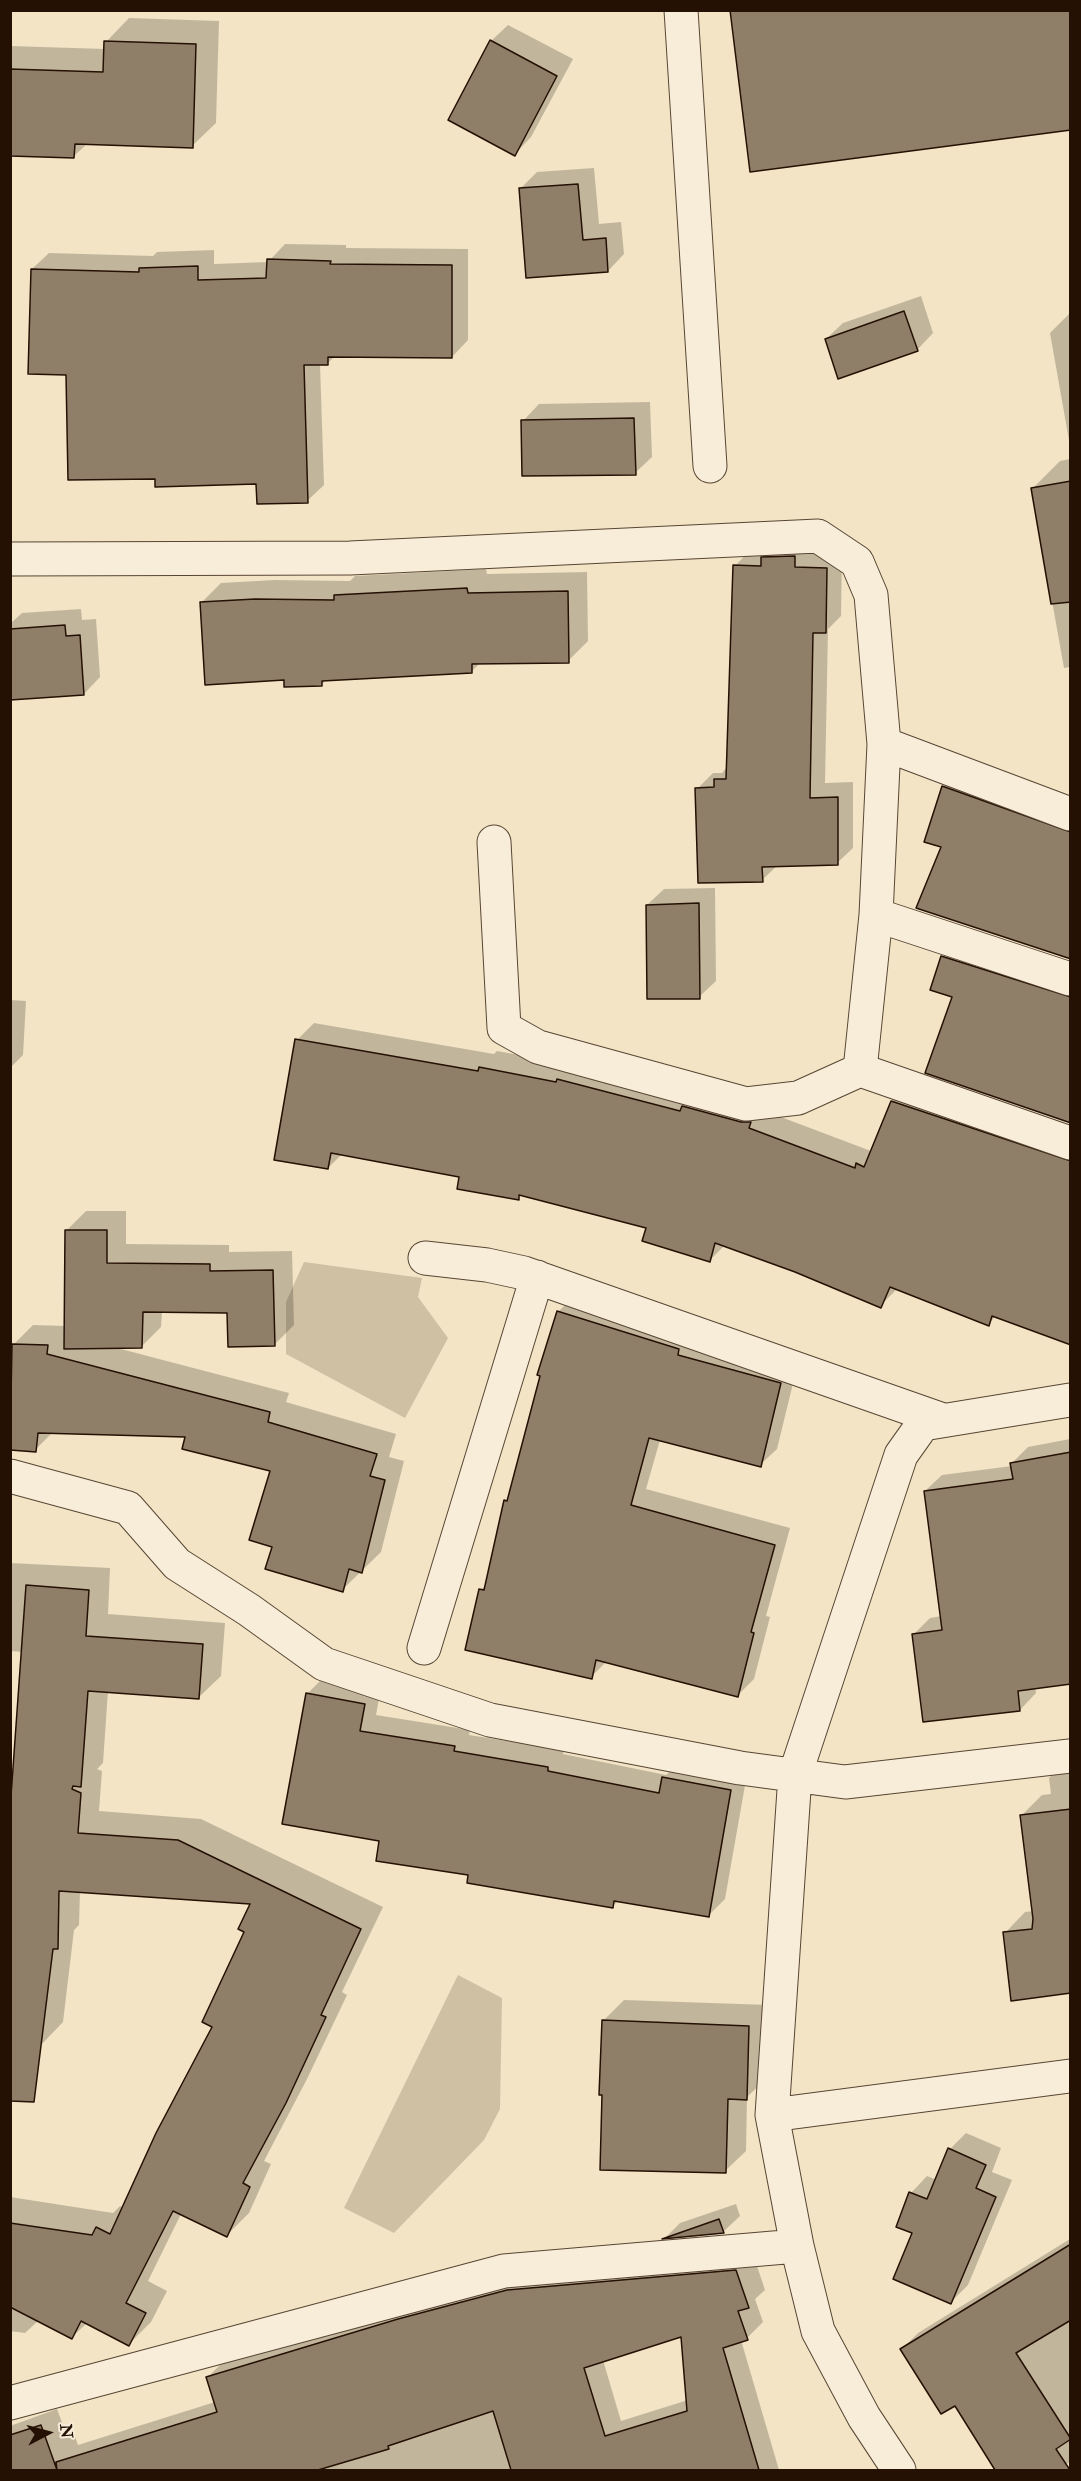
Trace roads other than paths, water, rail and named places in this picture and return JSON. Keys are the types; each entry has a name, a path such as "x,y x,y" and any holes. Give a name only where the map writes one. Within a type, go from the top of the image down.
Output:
{"street":[{"path":"681,10 710,466"},
{"path":"10,559 350,558 818,536 856,562 871,595 884,744 876,915 860,1070"},
{"path":"884,744 1071,814"},
{"path":"494,842 504,1028 538,1047 746,1104 798,1098 860,1070 1071,1143"},
{"path":"876,915 1071,979"},
{"path":"425,1258 486,1265 537,1277 943,1420"},
{"path":"424,1648 537,1277"},
{"path":"899,2470 864,2416 818,2331 797,2246 772,2115 795,1775 901,1455 924,1424 1071,1400"},
{"path":"10,1476 128,1508 177,1564 249,1610 324,1664 490,1720 740,1768 845,1782 1071,1756"},
{"path":"772,2115 1071,2076"},
{"path":"10,2403 504,2271 797,2246"}]}
